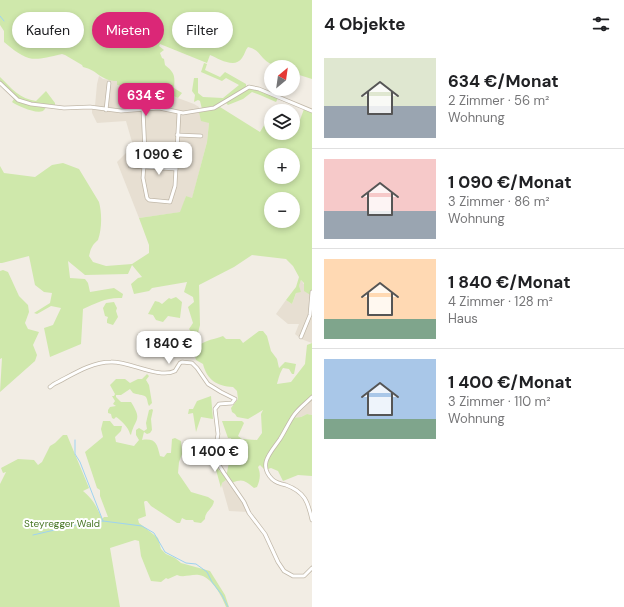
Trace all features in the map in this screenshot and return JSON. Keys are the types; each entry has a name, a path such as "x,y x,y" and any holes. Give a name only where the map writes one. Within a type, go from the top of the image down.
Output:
{"street":[{"path":"0,83 15,98 26,103 58,107 90,107 121,111 159,108 179,113 189,113 214,108 249,87 259,89 312,111"},
{"path":"106,110 109,83"},
{"path":"143,110 145,152 143,178 147,198 149,200 158,201 170,202 175,187 179,113"},
{"path":"177,135 201,136"},
{"path":"130,166 176,169"},
{"path":"301,337 310,315 312,292"},
{"path":"50,387 89,366 107,362 115,362 136,368 167,373 175,370 182,362 192,363 208,384 235,399 232,403 219,404 215,409 218,434 215,452 217,462 221,469 241,497 249,513 265,534 278,562 284,571 293,576 301,577 307,575 312,568"},
{"path":"312,398 295,414 279,440 270,451 266,464 267,472 272,478 279,483 297,490 304,496 312,520"}],"shaded area":[{"path":"99,76 103,79 117,81 117,85 138,87 139,85 155,88 159,91 194,104 199,107 199,112 209,123 207,142 192,199 186,196 181,212 139,218 117,162 126,153 134,149 126,121 97,123 92,113 92,109 95,106"},
{"path":"301,280 312,296 309,316 312,318 312,343 301,339 295,334 299,324 288,324 276,314 286,300 292,304"},
{"path":"312,398 312,415 307,414 301,417 293,418 297,412"},
{"path":"226,477 241,497 248,512 229,511 222,486 222,483 226,480"}],"green space":[{"path":"0,0 312,0 312,79 300,75 300,60 265,60 257,51 248,47 242,58 235,63 222,61 210,55 207,63 164,46 164,12 92,12 92,48 162,48 164,50 160,53 164,59 165,65 174,75 174,88 182,93 178,98 159,90 144,86 139,85 138,87 117,85 117,81 111,81 88,68 83,67 62,54 37,59 25,57 12,49 4,42 4,31 0,25"},
{"path":"204,63 207,64 205,70 220,77 225,72 246,84 248,89 253,89 264,93 264,96 278,98 276,102 252,92 243,99 228,105 225,102 215,107 213,106 202,109 200,101 198,100 194,102 195,95 192,91 194,78 198,78 198,93 203,97 223,98 239,85 226,78 222,81 201,72"},
{"path":"0,77 16,92 30,100 36,101 46,91 55,105 24,102 14,96 0,81"},
{"path":"14,99 25,104 47,106 40,112 31,111 12,102"},
{"path":"220,107 260,132 264,125 264,140 300,140 300,120 304,109 312,112 312,296 304,291 304,283 301,280 299,286 301,292 296,293 292,304 286,300 296,287 299,277 293,266 286,259 252,255 234,267 199,285 200,325 198,333 192,333 189,329 193,323 188,307 194,302 193,297 184,292 187,282 152,288 149,291 134,294 131,284 138,278 142,277 132,265 128,274 85,275 68,261 70,278 85,279 88,283 90,292 114,288 123,294 122,298 106,299 83,309 81,344 50,357 44,328 53,325 61,308 51,306 37,314 34,313 50,303 52,293 44,292 35,285 29,256 0,263 0,166 4,173 35,177 52,165 63,163 79,169 99,202 101,211 101,226 98,240 91,248 89,256 93,262 106,266 132,264 149,253 149,245 139,218 180,212 186,196 192,198 207,142 209,123 201,121 199,112"},
{"path":"3,270 8,272 19,296 28,305 29,312 25,323 28,329 39,332 33,345 37,355 35,361 0,392 2,358 0,359 0,271"},
{"path":"176,297 182,302 180,318 168,316 163,322 156,320 153,315 148,314 155,301 162,304 169,298 171,299"},
{"path":"114,302 117,308 116,311 118,317 113,325 107,323 108,317 105,316 103,308 106,303"},
{"path":"259,331 263,331 267,336 271,351 277,359 279,368 285,362 296,364 294,374 292,374 289,369 283,368 277,384 291,382 305,364 307,345 312,343 312,396 292,418 301,417 307,414 312,415 312,476 298,475 283,481 278,471 271,468 265,470 260,465 258,467 260,477 257,487 254,488 246,482 241,481 232,483 226,478 226,480 222,483 221,488 215,466 226,477 230,458 245,463 247,457 244,449 233,445 231,438 228,438 222,421 242,421 244,423 238,436 242,439 257,440 262,433 261,414 263,410 248,419 237,417 232,412 231,408 238,399 237,391 233,387 218,384 210,378 203,364 196,360 195,356 186,356 187,352 193,351 199,345 211,340 223,336 226,339 240,339 243,343"},
{"path":"147,374 149,376 146,380 149,385 152,403 149,406 146,397 133,393 130,389 121,395 116,395 121,402 131,402 137,413 137,419 131,435 122,422 116,417 114,419 112,418 111,414 108,413 110,407 116,406 113,404 115,401 112,396 115,394 110,385 116,379 125,379 130,383 138,379 142,379"},
{"path":"211,396 213,419 201,417 196,432 193,413 188,414 189,409 193,409 197,401"},
{"name":"Steyregger Wald","path":"152,409 152,430 147,434 144,432 142,440 153,441 157,445 160,456 164,457 167,453 171,453 172,439 175,438 181,441 182,454 179,462 178,473 191,492 208,497 214,501 205,516 205,519 201,523 182,518 180,523 177,523 145,501 146,516 138,519 139,523 158,538 161,549 166,554 175,558 181,563 210,571 225,595 229,607 226,607 216,587 203,576 177,575 168,579 166,578 161,582 151,581 141,556 139,541 135,540 110,548 120,607 0,607 0,484 6,472 3,473 1,468 18,459 34,460 38,465 42,462 50,446 63,435 67,435 89,488 83,491 94,504 102,519 104,517 108,517 100,496 100,490 97,488 85,452 103,437 101,429 103,421 110,421 114,426 122,426 121,431 115,437 116,442 134,446 139,440 136,435 136,430 139,428 144,431 147,429 146,423 149,410"}],"waterway":[{"path":"0,16 4,21"},
{"path":"75,440 75,454 80,462 103,521"},
{"path":"33,535 76,525 103,521 142,526 154,533 165,552 186,563 196,564 207,572 228,607"}]}
